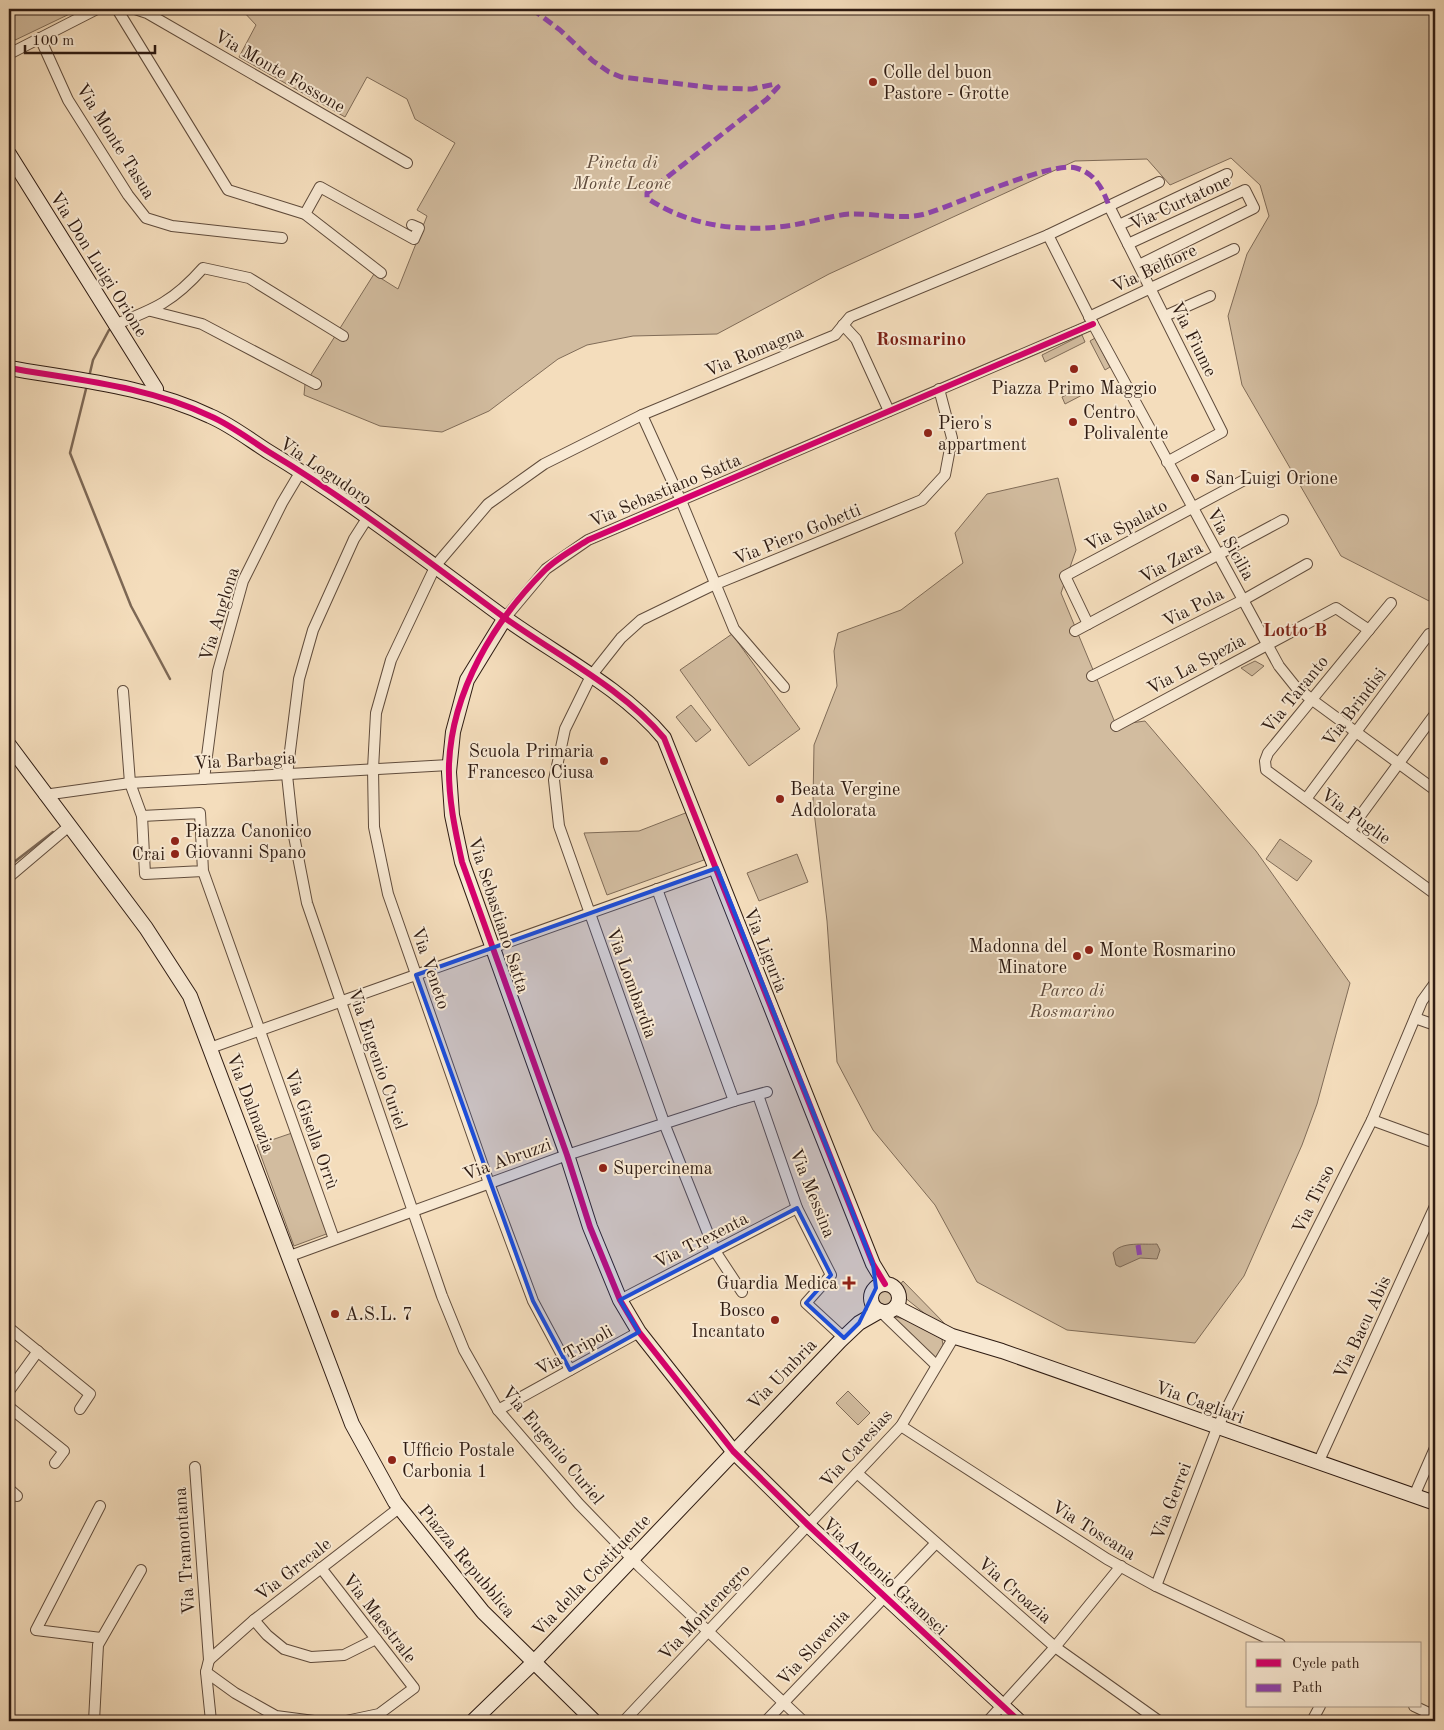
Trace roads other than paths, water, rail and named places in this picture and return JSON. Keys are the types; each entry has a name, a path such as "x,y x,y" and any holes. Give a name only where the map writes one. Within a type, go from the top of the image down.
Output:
{"street":[{"path":"9,54 96,9"},
{"path":"117,9 228,190 305,214 381,273"},
{"name":"Via Monte Fossone","path":"135,9 148,13 407,163"},
{"name":"Via Monte Tasua","path":"40,38 68,100 128,195 146,218 172,226 282,238"},
{"name":"Via Don Luigi Orione","path":"9,154 13,169 156,389 154,394"},
{"path":"1119,225 1227,174"},
{"name":"Via Romagna","path":"436,565 488,504 544,464 642,415 835,335 850,317 1048,234 1160,182"},
{"path":"305,214 320,187 414,239 419,228 412,225"},
{"name":"Via Curtatone","path":"1128,244 1245,190 1254,208 1139,265"},
{"name":"Via Fiume","path":"1109,206 1222,432 1167,462"},
{"name":"Via Sicilia","path":"1048,234 1091,321 1279,666 1295,686 1435,790"},
{"name":"Via Belfiore","path":"1091,321 1150,288 1234,249"},
{"path":"114,325 151,311 182,291 203,268 249,278 342,336"},
{"path":"1165,316 1210,296"},
{"path":"151,311 202,324 316,384"},
{"name":"Via Sebastiano Satta","path":"733,1451 639,1332 620,1300 590,1227 462,862 452,815 449,765 453,732 467,680 505,618 546,569 588,540 889,411 1091,321"},
{"path":"844,325 856,339 889,411"},
{"name":"Via Logudoro","path":"9,368 154,394 211,416 301,471 436,565 505,618 591,676"},
{"name":"Via Piero Gobetti","path":"591,676 621,638 641,620 716,584 922,500 945,476 952,438 939,388"},
{"path":"642,415 734,629 784,688"},
{"name":"Via Anglona","path":"204,779 218,671 243,581 282,503 301,471"},
{"name":"Via Spalato","path":"1088,624 1065,576 1248,478"},
{"name":"Via Eugenio Curiel","path":"368,518 354,539 313,630 299,679 287,775 293,831 307,903 413,1210 464,1350 498,1410 579,1504 803,1721"},
{"name":"Via Zara","path":"1075,631 1283,520"},
{"name":"Via Pola","path":"1092,676 1242,600 1307,564"},
{"name":"Via Veneto","path":"436,565 391,660 376,713 373,769 374,827 388,894 489,1183 534,1301 570,1370"},
{"name":"Via Taranto","path":"1265,761 1268,753 1391,603"},
{"name":"Via La Spezia","path":"1116,726 1336,608 1369,630"},
{"name":"Via Brindisi","path":"1306,800 1429,634"},
{"name":"Via Liguria","path":"591,676 649,720 664,738 873,1264 877,1289"},
{"name":"Via Lombardia","path":"591,676 565,729 554,780 559,826 665,1123 715,1251 742,1292"},
{"path":"122,691 130,783 142,816 145,874 203,871 200,813 142,816"},
{"path":"1349,831 1435,714"},
{"name":"Via Dalmazia","path":"9,745 44,795 146,928 190,996 352,1424 399,1508"},
{"name":"Via Puglie","path":"1265,761 1266,770 1435,894"},
{"name":"Via Barbagia","path":"44,795 130,783 449,765"},
{"path":"9,877 68,827"},
{"path":"210,1048 717,868"},
{"name":"Via Gisella Orrù","path":"203,871 334,1239"},
{"path":"657,889 734,1101"},
{"name":"Via Tirso","path":"1217,1428 1372,1120 1422,1001 1435,983"},
{"path":"1415,1018 1435,1025"},
{"name":"Via Abruzzi","path":"290,1256 566,1155 763,1093"},
{"name":"Via Messina","path":"763,1093 797,1208 831,1275 806,1303 844,1338"},
{"path":"1372,1120 1435,1143"},
{"name":"Via Bacu Abis","path":"1318,1462 1435,1206"},
{"name":"Via Trexenta","path":"620,1300 797,1208"},
{"path":"880,1311 888,1312 898,1302 895,1287 877,1289 873,1305 936,1365"},
{"name":"Via Umbria","path":"859,1323 877,1289"},
{"name":"Via Cagliari","path":"898,1302 921,1319 952,1336 1002,1351 1435,1503"},
{"name":"Via Umbria","path":"733,1451 859,1323 880,1311"},
{"path":"9,1328 90,1394 80,1409"},
{"name":"Via Tripoli","path":"498,1410 639,1332"},
{"name":"Via Caresias","path":"808,1524 901,1426 951,1342 952,1336"},
{"path":"9,1391 38,1351"},
{"path":"9,1407 64,1451 55,1463"},
{"name":"Via Toscana","path":"901,1426 1120,1566 1156,1586 1276,1642"},
{"name":"Via Gerrei","path":"1156,1586 1217,1428"},
{"path":"1414,1496 1435,1448"},
{"name":"Via Antonio Gramsci","path":"733,1451 885,1597 1019,1721"},
{"name":"Via della Costituente","path":"473,1721 533,1662 733,1451"},
{"name":"Via Tramontana","path":"195,1467 209,1660"},
{"name":"Via Croazia","path":"858,1473 1055,1647 1159,1721"},
{"path":"9,1489 17,1496"},
{"path":"99,1641 36,1630 100,1506"},
{"name":"Via Grecale","path":"209,1660 254,1620 399,1508"},
{"name":"Piazza Repubblica","path":"399,1508 483,1612 594,1721"},
{"name":"Via Montenegro","path":"624,1721 808,1524"},
{"name":"Via Slovenia","path":"766,1721 936,1543"},
{"path":"988,1721 1055,1647 1120,1566"},
{"name":"Via Maestrale","path":"321,1568 414,1688 379,1714 346,1721"},
{"path":"94,1721 99,1641 140,1570"},
{"path":"254,1620 267,1635 284,1648 311,1658 344,1655 376,1639"},
{"path":"209,1660 206,1672 211,1721"},
{"path":"206,1672 235,1693 276,1716 314,1721"},
{"path":"1312,1721 1319,1708"},
{"path":"1418,1708 1435,1716"}],"waterway":[{"path":"89,377 93,360 109,330"},
{"path":"87,385 70,453 131,606 170,679"},
{"path":"9,866 53,832"}],"place":[{"name":"Colle del buon Pastore - Grotte","path":"873,82"},
{"name":"Piazza Primo Maggio","path":"1074,369"},
{"name":"Centro Polivalente","path":"1073,422"},
{"name":"Piero's appartment","path":"928,433"},
{"name":"San Luigi Orione","path":"1195,478"},
{"name":"Scuola Primaria Francesco Ciusa","path":"604,761"},
{"name":"Beata Vergine Addolorata","path":"780,799"},
{"name":"Piazza Canonico Giovanni Spano","path":"175,841"},
{"name":"Crai","path":"175,854"},
{"name":"Monte Rosmarino","path":"1089,950"},
{"name":"Madonna del Minatore","path":"1077,956"},
{"name":"Supercinema","path":"603,1168"},
{"name":"Guardia Medica","path":"849,1283"},
{"name":"A.S.L. 7","path":"335,1314"},
{"name":"Bosco Incantato","path":"775,1320"},
{"name":"Ufficio Postale Carbonia 1","path":"392,1460"}],"district":[{"name":"Rosmarino","path":"921,338"},
{"name":"Lotto B","path":"1295,629"}],"park label":[{"name":"Pineta di Monte Leone","path":"622,172"},
{"name":"Parco di Rosmarino","path":"1072,1000"}]}
